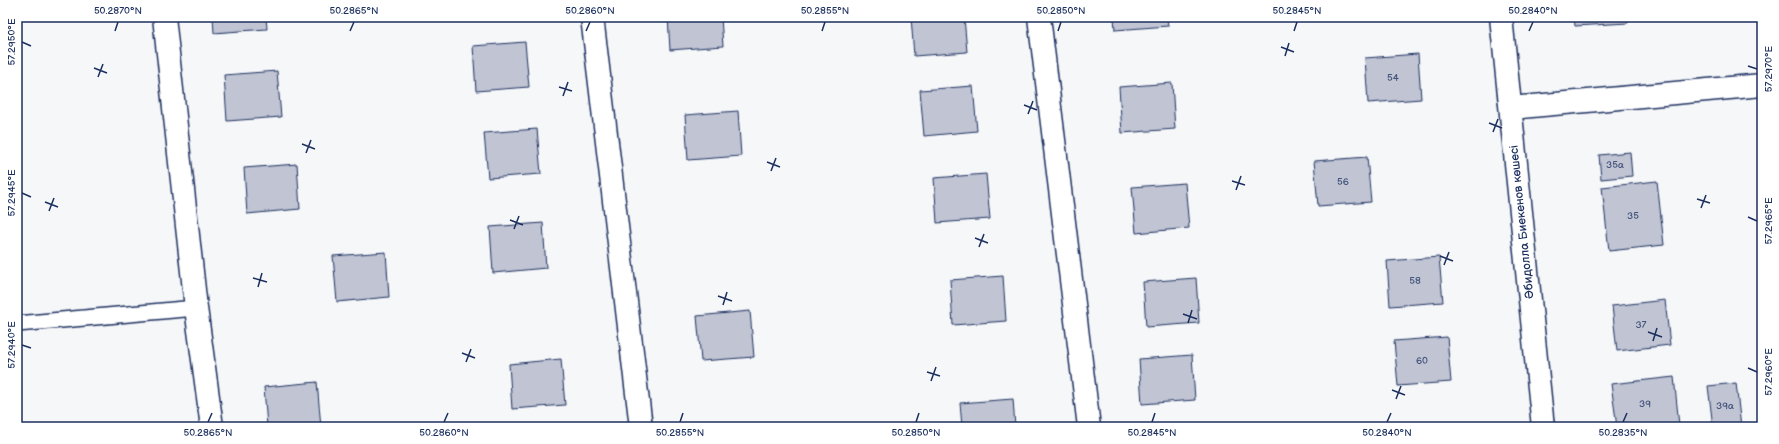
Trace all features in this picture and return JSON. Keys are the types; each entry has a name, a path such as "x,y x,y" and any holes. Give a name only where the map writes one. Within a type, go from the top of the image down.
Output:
{"street":[{"path":"164,17 196,308 212,427"},
{"path":"592,17 641,427"},
{"path":"1039,17 1089,427"},
{"name":"Әбидолла Биекенов көшесі","path":"1502,17 1543,427"},
{"path":"1510,108 1762,85"}],"lane":[{"path":"17,324 196,308"}],"building":[{"path":"213,17 266,17 267,29 214,33"},
{"path":"668,17 721,17 723,46 670,50"},
{"path":"911,17 964,17 967,52 914,56"},
{"path":"1114,17 1167,17 1168,26 1115,30"},
{"path":"1574,17 1627,17 1628,23 1575,26"},
{"path":"525,42 529,87 476,91 473,46"},
{"path":"1418,54 1421,99 1368,103 1365,58"},
{"path":"277,71 281,117 227,121 224,75"},
{"path":"1172,83 1175,129 1122,133 1119,87"},
{"path":"973,86 977,131 924,136 920,90"},
{"path":"738,111 741,156 688,160 685,115"},
{"path":"537,129 541,174 488,178 484,133"},
{"path":"1630,152 1632,176 1601,179 1599,155"},
{"path":"1367,157 1371,202 1318,206 1314,161"},
{"path":"297,164 300,209 247,214 244,168"},
{"path":"986,174 990,219 937,223 934,178"},
{"path":"1657,181 1664,245 1609,251 1602,187"},
{"path":"1185,183 1189,228 1136,233 1132,187"},
{"path":"543,223 546,268 493,273 490,227"},
{"path":"386,252 389,297 337,302 333,256"},
{"path":"1439,257 1443,302 1390,306 1387,261"},
{"path":"1003,276 1006,321 953,325 950,280"},
{"path":"1196,278 1199,323 1146,327 1143,282"},
{"path":"1665,300 1670,345 1617,351 1612,306"},
{"path":"750,311 754,357 701,361 697,316"},
{"path":"1447,337 1451,382 1398,386 1394,341"},
{"path":"1192,355 1195,400 1142,404 1139,359"},
{"path":"561,359 565,405 512,409 509,364"},
{"path":"1674,377 1679,425 1660,427 1617,427 1611,384"},
{"path":"317,382 321,427 267,427 264,387"},
{"path":"1736,383 1741,427 1713,427 1708,386"},
{"path":"1013,399 1015,427 962,427 960,403"}]}
